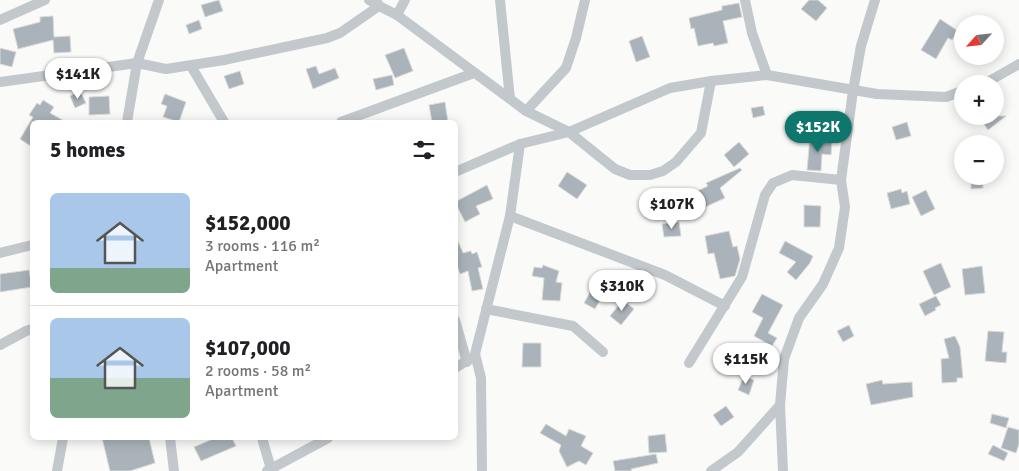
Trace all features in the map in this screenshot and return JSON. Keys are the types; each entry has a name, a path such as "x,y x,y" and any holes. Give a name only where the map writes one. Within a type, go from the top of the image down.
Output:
{"street":[{"path":"0,20 46,0"},
{"path":"128,120 137,63 158,5 149,0"},
{"path":"369,0 378,3 397,15 526,111 569,132 615,169 630,175 650,175 664,171 676,162 701,133 711,81"},
{"path":"397,15 405,0"},
{"path":"500,0 510,99"},
{"path":"526,111 566,68 576,38 585,0"},
{"path":"745,0 752,33 767,75"},
{"path":"783,471 780,405 784,359 799,318 822,284 839,248 846,206 841,180 853,91 861,46 875,0"},
{"path":"0,82 137,63 166,69 191,66 327,38 340,33 378,3"},
{"path":"1000,75 1019,64"},
{"path":"191,66 223,120"},
{"path":"346,120 474,73"},
{"path":"458,171 520,144 569,132 670,88 711,81 767,75 877,94 946,97 954,94"},
{"path":"458,366 471,358 486,310 510,216 520,144"},
{"path":"689,363 742,277 765,195 773,183 792,175 841,180"},
{"path":"510,216 665,275 725,306"},
{"path":"0,253 30,246"},
{"path":"486,310 573,326 603,352"},
{"path":"458,327 482,378 482,471"},
{"path":"0,345 30,329"},
{"path":"711,471 738,452 780,405"},
{"path":"57,471 63,440"},
{"path":"170,440 174,471"},
{"path":"262,440 269,470 324,440"}],"building":[{"path":"219,0 223,11 205,17 201,5"},
{"path":"809,0 818,0 827,8 816,21 801,9"},
{"path":"739,3 742,17 723,21 728,43 714,46 713,43 698,46 694,28 691,29 689,18 722,10 722,6"},
{"path":"53,16 54,37 70,36 71,52 54,53 53,40 18,49 13,29 40,22 40,17"},
{"path":"940,19 954,28 954,37 952,40 948,38 936,59 921,50"},
{"path":"199,20 202,29 189,34 186,25"},
{"path":"642,36 650,57 636,62 629,41"},
{"path":"0,48 16,52 12,67 0,64"},
{"path":"404,48 413,71 395,78 385,55"},
{"path":"316,66 319,74 335,68 339,78 313,89 306,69"},
{"path":"240,71 244,84 229,89 224,76"},
{"path":"392,75 394,85 376,90 373,79"},
{"path":"80,91 86,103 75,108 70,96"},
{"path":"165,94 186,102 180,120 163,117 167,106 161,104"},
{"path":"109,96 110,114 89,115 89,97"},
{"path":"43,100 54,107 50,113 62,120 31,120 33,117 29,115 37,103 40,105"},
{"path":"445,102 448,120 432,120 429,105"},
{"path":"763,106 765,115 753,118 751,108"},
{"path":"30,122 30,146 20,139"},
{"path":"907,122 911,136 896,140 892,127"},
{"path":"984,125 994,125 988,130"},
{"path":"810,136 832,141 831,155 822,154 821,171 807,170"},
{"path":"739,142 749,154 734,167 724,155"},
{"path":"740,168 742,170 720,188 725,198 701,209 693,193 708,186 706,183"},
{"path":"567,172 587,185 577,199 558,186"},
{"path":"487,185 493,199 476,206 480,214 465,222 458,208 458,200"},
{"path":"971,185 983,185 983,188 971,189"},
{"path":"901,189 902,193 907,191 910,204 891,209 887,193"},
{"path":"926,190 935,209 921,216 912,197"},
{"path":"804,205 821,206 820,227 804,227"},
{"path":"679,222 681,236 664,237 662,224"},
{"path":"729,231 733,247 737,246 740,259 735,276 720,279 714,253 708,254 705,236"},
{"path":"458,241 463,253 471,251 472,254 477,252 482,267 478,268 483,289 472,291 468,271 460,274 458,268"},
{"path":"785,241 813,256 810,263 796,280 787,272 796,262 779,253"},
{"path":"941,263 951,287 934,295 923,271"},
{"path":"543,265 559,271 556,282 562,283 560,301 542,300 544,278 532,276 534,267 542,268"},
{"path":"982,266 985,293 965,295 962,269"},
{"path":"29,270 30,287 0,292 0,274"},
{"path":"592,289 603,295 595,309 584,303"},
{"path":"762,294 783,305 768,333 777,338 772,346 754,336 763,318 752,312"},
{"path":"936,296 941,305 925,316 919,304"},
{"path":"623,300 634,309 621,325 610,316"},
{"path":"849,325 854,336 843,342 837,331"},
{"path":"988,331 1004,332 1002,352 1007,352 1006,363 985,361"},
{"path":"955,336 960,347 963,378 957,378 957,382 942,383 941,359 949,358 944,339"},
{"path":"523,343 541,343 541,367 522,367"},
{"path":"744,376 754,380 749,395 738,390"},
{"path":"882,380 883,384 912,382 913,397 871,405 866,384"},
{"path":"726,406 734,417 721,426 713,415"},
{"path":"992,414 1009,418 1006,428 990,423"},
{"path":"546,424 566,436 569,429 586,436 581,446 593,453 586,465 579,461 567,467 559,451 561,445 540,433"},
{"path":"1008,427 1019,430 1019,444 1016,453 1001,448"},
{"path":"665,434 667,452 649,453 648,436"},
{"path":"102,440 149,440 155,463 130,471 110,471"},
{"path":"210,440 233,440 236,446 201,461 194,447"},
{"path":"993,445 1008,453 1004,461 988,454"},
{"path":"656,454 658,463 631,469 632,471 615,471 613,461"}]}
